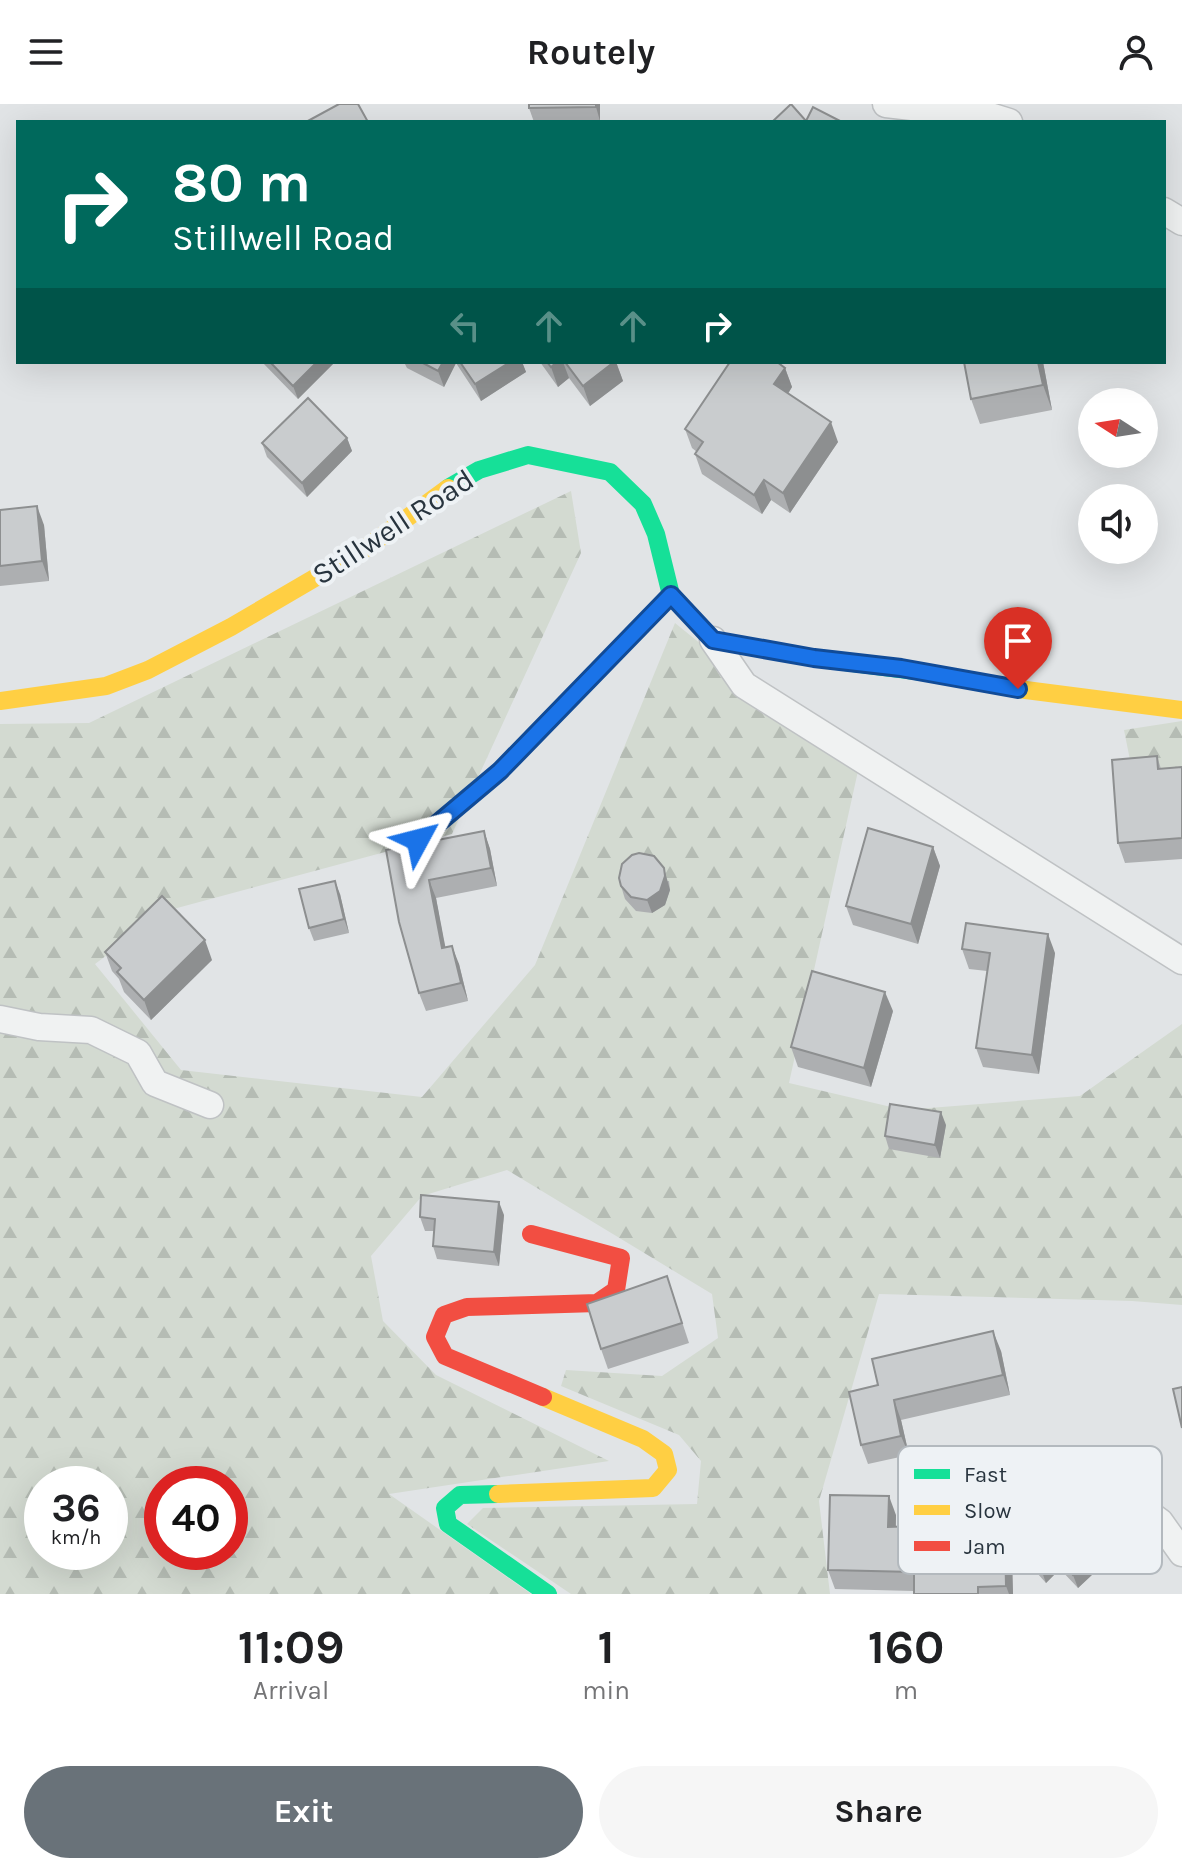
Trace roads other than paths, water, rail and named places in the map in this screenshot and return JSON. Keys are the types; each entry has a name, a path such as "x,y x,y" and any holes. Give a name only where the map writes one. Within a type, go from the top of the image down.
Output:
{"street":[{"path":"886,104 1003,120"},
{"name":"Stillwell Road","path":"0,701 106,686 148,670 231,627 366,548 435,496 479,470 528,455 610,472 643,504 656,534 671,595 713,640"},
{"path":"418,840 500,771 671,595"},
{"path":"713,640 1018,689 1182,710"},
{"path":"713,640 744,685 1182,961"},
{"path":"0,1019 39,1027 91,1030 138,1053 155,1083 210,1105"},
{"path":"531,1234 621,1258 616,1290 597,1303 467,1307 444,1315 435,1337 445,1356 643,1439 664,1454 668,1470 653,1488 460,1495 445,1508 448,1524 548,1594"},
{"path":"1162,1525 1182,1553"}]}
